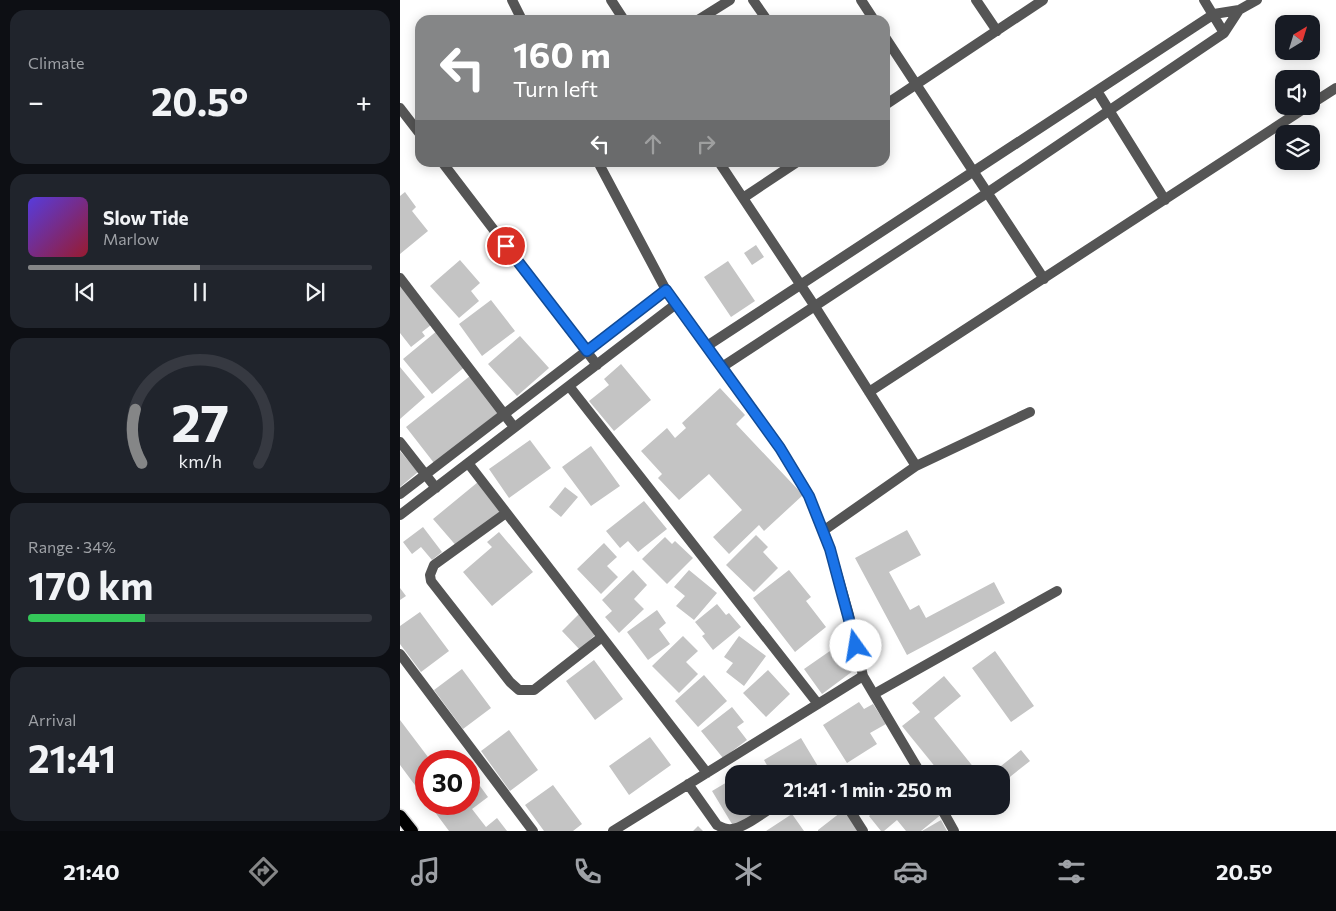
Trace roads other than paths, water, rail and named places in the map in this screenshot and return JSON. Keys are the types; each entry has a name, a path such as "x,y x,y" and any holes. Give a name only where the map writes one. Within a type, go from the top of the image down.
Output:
{"main road":[{"path":"400,816 412,831"}],"street":[{"path":"512,0 520,15"},
{"path":"611,0 621,15"},
{"path":"706,15 730,0"},
{"path":"753,0 764,15"},
{"path":"861,0 871,15"},
{"path":"976,0 997,31"},
{"path":"890,102 1043,0"},
{"path":"1204,0 1224,32"},
{"path":"707,346 1214,14 1239,10 1257,0"},
{"path":"722,367 987,193 1224,32 1239,10"},
{"path":"890,45 1044,279"},
{"path":"1320,98 1336,88"},
{"path":"1097,91 1164,200"},
{"path":"400,108 415,128"},
{"path":"870,392 1294,115"},
{"path":"446,167 597,365"},
{"path":"601,167 666,290 780,448 809,496 830,549 849,616 863,676 916,765"},
{"path":"722,167 814,305 916,466"},
{"path":"742,198 789,167"},
{"path":"400,278 514,427"},
{"path":"400,494 666,290"},
{"path":"400,515 676,304"},
{"path":"569,386 818,704"},
{"path":"823,531 916,466 1030,412"},
{"path":"400,442 436,488"},
{"path":"468,463 707,773"},
{"path":"506,513 434,565 430,575 431,581 510,682 520,690 534,690 602,637"},
{"path":"874,694 1057,591"},
{"path":"400,654 533,831"},
{"path":"613,831 863,676"},
{"path":"688,784 716,825 732,830 759,815"},
{"path":"853,815 863,831"},
{"path":"945,815 954,831"}]}
